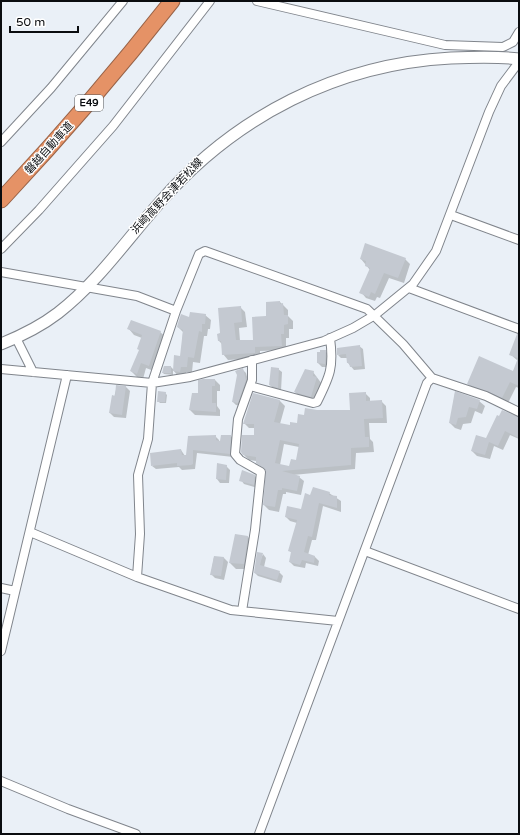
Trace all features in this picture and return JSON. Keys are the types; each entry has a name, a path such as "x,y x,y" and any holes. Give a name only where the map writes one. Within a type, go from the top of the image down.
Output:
{"highway":[{"name":"磐越自動車道","path":"1,200 58,140 172,1"}],"main road":[{"name":"浜崎高野会津若松線","path":"1,344 16,338 55,316 86,287 161,200 196,164 234,134 283,104 339,80 395,65 437,59 462,58 519,60"}],"street":[{"path":"1,142 51,88 123,1"},
{"path":"1,249 39,210 113,126 210,1"},
{"path":"257,1 450,45 503,47 513,42 519,32"},
{"path":"1,369 152,383 190,377 330,338 353,328 375,315 409,288 423,272 436,251 489,112 501,86 519,60"},
{"path":"451,215 519,240"},
{"path":"137,577 140,534 138,475 148,439 152,383 176,311 198,254 205,250 367,310 375,315 432,378 486,396 519,412"},
{"path":"1,272 138,296 176,311"},
{"path":"409,288 519,329"},
{"path":"16,338 33,372"},
{"path":"250,386 313,404 317,402 330,372 333,357 330,338"},
{"path":"242,611 255,530 261,472 240,460 235,454 238,419 252,380 252,360"},
{"path":"1,651 67,375"},
{"path":"259,834 427,383 432,378"},
{"path":"30,532 137,577 231,610 338,620"},
{"path":"365,551 519,609"},
{"path":"1,588 15,591"},
{"path":"1,781 68,809 136,834"}],"building":[{"path":"365,243 406,258 398,278 384,273 375,294 371,292 369,297 359,293 370,268 365,266 366,261 360,259"},
{"path":"280,301 280,304 283,303 284,315 288,315 288,324 284,325 284,334 281,334 282,346 255,347 255,353 222,355 221,341 218,341 217,334 220,333 218,308 241,306 242,322 234,323 236,340 253,340 252,317 266,316 266,302"},
{"path":"190,312 206,314 205,324 202,324 202,332 199,331 194,358 188,357 187,367 181,367 180,372 173,371 174,355 180,356 183,330 177,327 178,323 181,314 189,317"},
{"path":"131,320 161,331 149,366 141,363 137,374 130,371 139,350 137,349 142,335 127,329"},
{"path":"517,334 519,334 519,386 510,382 502,398 467,384 479,356 513,371 518,358 509,355"},
{"path":"360,345 362,366 350,367 349,363 347,363 346,354 337,355 337,348"},
{"path":"320,350 326,350 325,364 317,363 317,352 320,352"},
{"path":"164,366 171,366 171,373 162,373"},
{"path":"271,367 279,368 278,388 269,385"},
{"path":"243,368 246,380 238,403 232,402 237,375 235,371"},
{"path":"305,369 314,371 313,376 317,377 311,397 294,392"},
{"path":"215,379 215,386 212,386 212,403 216,403 216,412 189,410 192,393 198,393 198,380"},
{"path":"116,385 126,386 122,415 109,413 112,395 115,396"},
{"path":"158,391 166,392 165,402 157,402"},
{"path":"455,391 480,400 477,409 469,407 466,417 458,418 456,425 449,423"},
{"path":"366,392 366,401 382,400 383,418 364,419 365,437 369,437 369,447 351,448 351,465 282,471 300,476 297,491 282,488 282,490 278,490 275,507 263,505 266,470 256,463 256,457 243,455 241,452 242,435 254,435 254,424 243,424 253,393 280,400 274,422 290,425 290,422 297,423 298,414 304,415 305,408 317,410 350,410 349,393","holes":["280,440 299,444 296,460 291,459 289,466 275,463"]},
{"path":"502,410 519,417 519,438 505,431 498,446 489,442 485,455 471,451 476,435 486,438 497,415 499,416"},
{"path":"216,435 216,440 220,441 221,435 231,435 230,454 193,450 193,464 191,465 177,466 177,463 151,466 150,453 181,449 182,455 186,455 188,436"},
{"path":"217,463 227,465 226,480 216,479"},
{"path":"242,470 255,475 254,485 239,481"},
{"path":"313,487 330,492 329,495 337,496 337,508 319,503 312,537 308,536 304,552 315,556 314,563 302,560 300,565 289,562 291,552 288,551 297,520 285,517 287,506 301,509 305,493 310,495"},
{"path":"235,534 248,536 244,564 229,563"},
{"path":"257,552 263,553 260,565 280,571 277,580 254,573"},
{"path":"214,556 224,557 221,576 210,575"}]}
